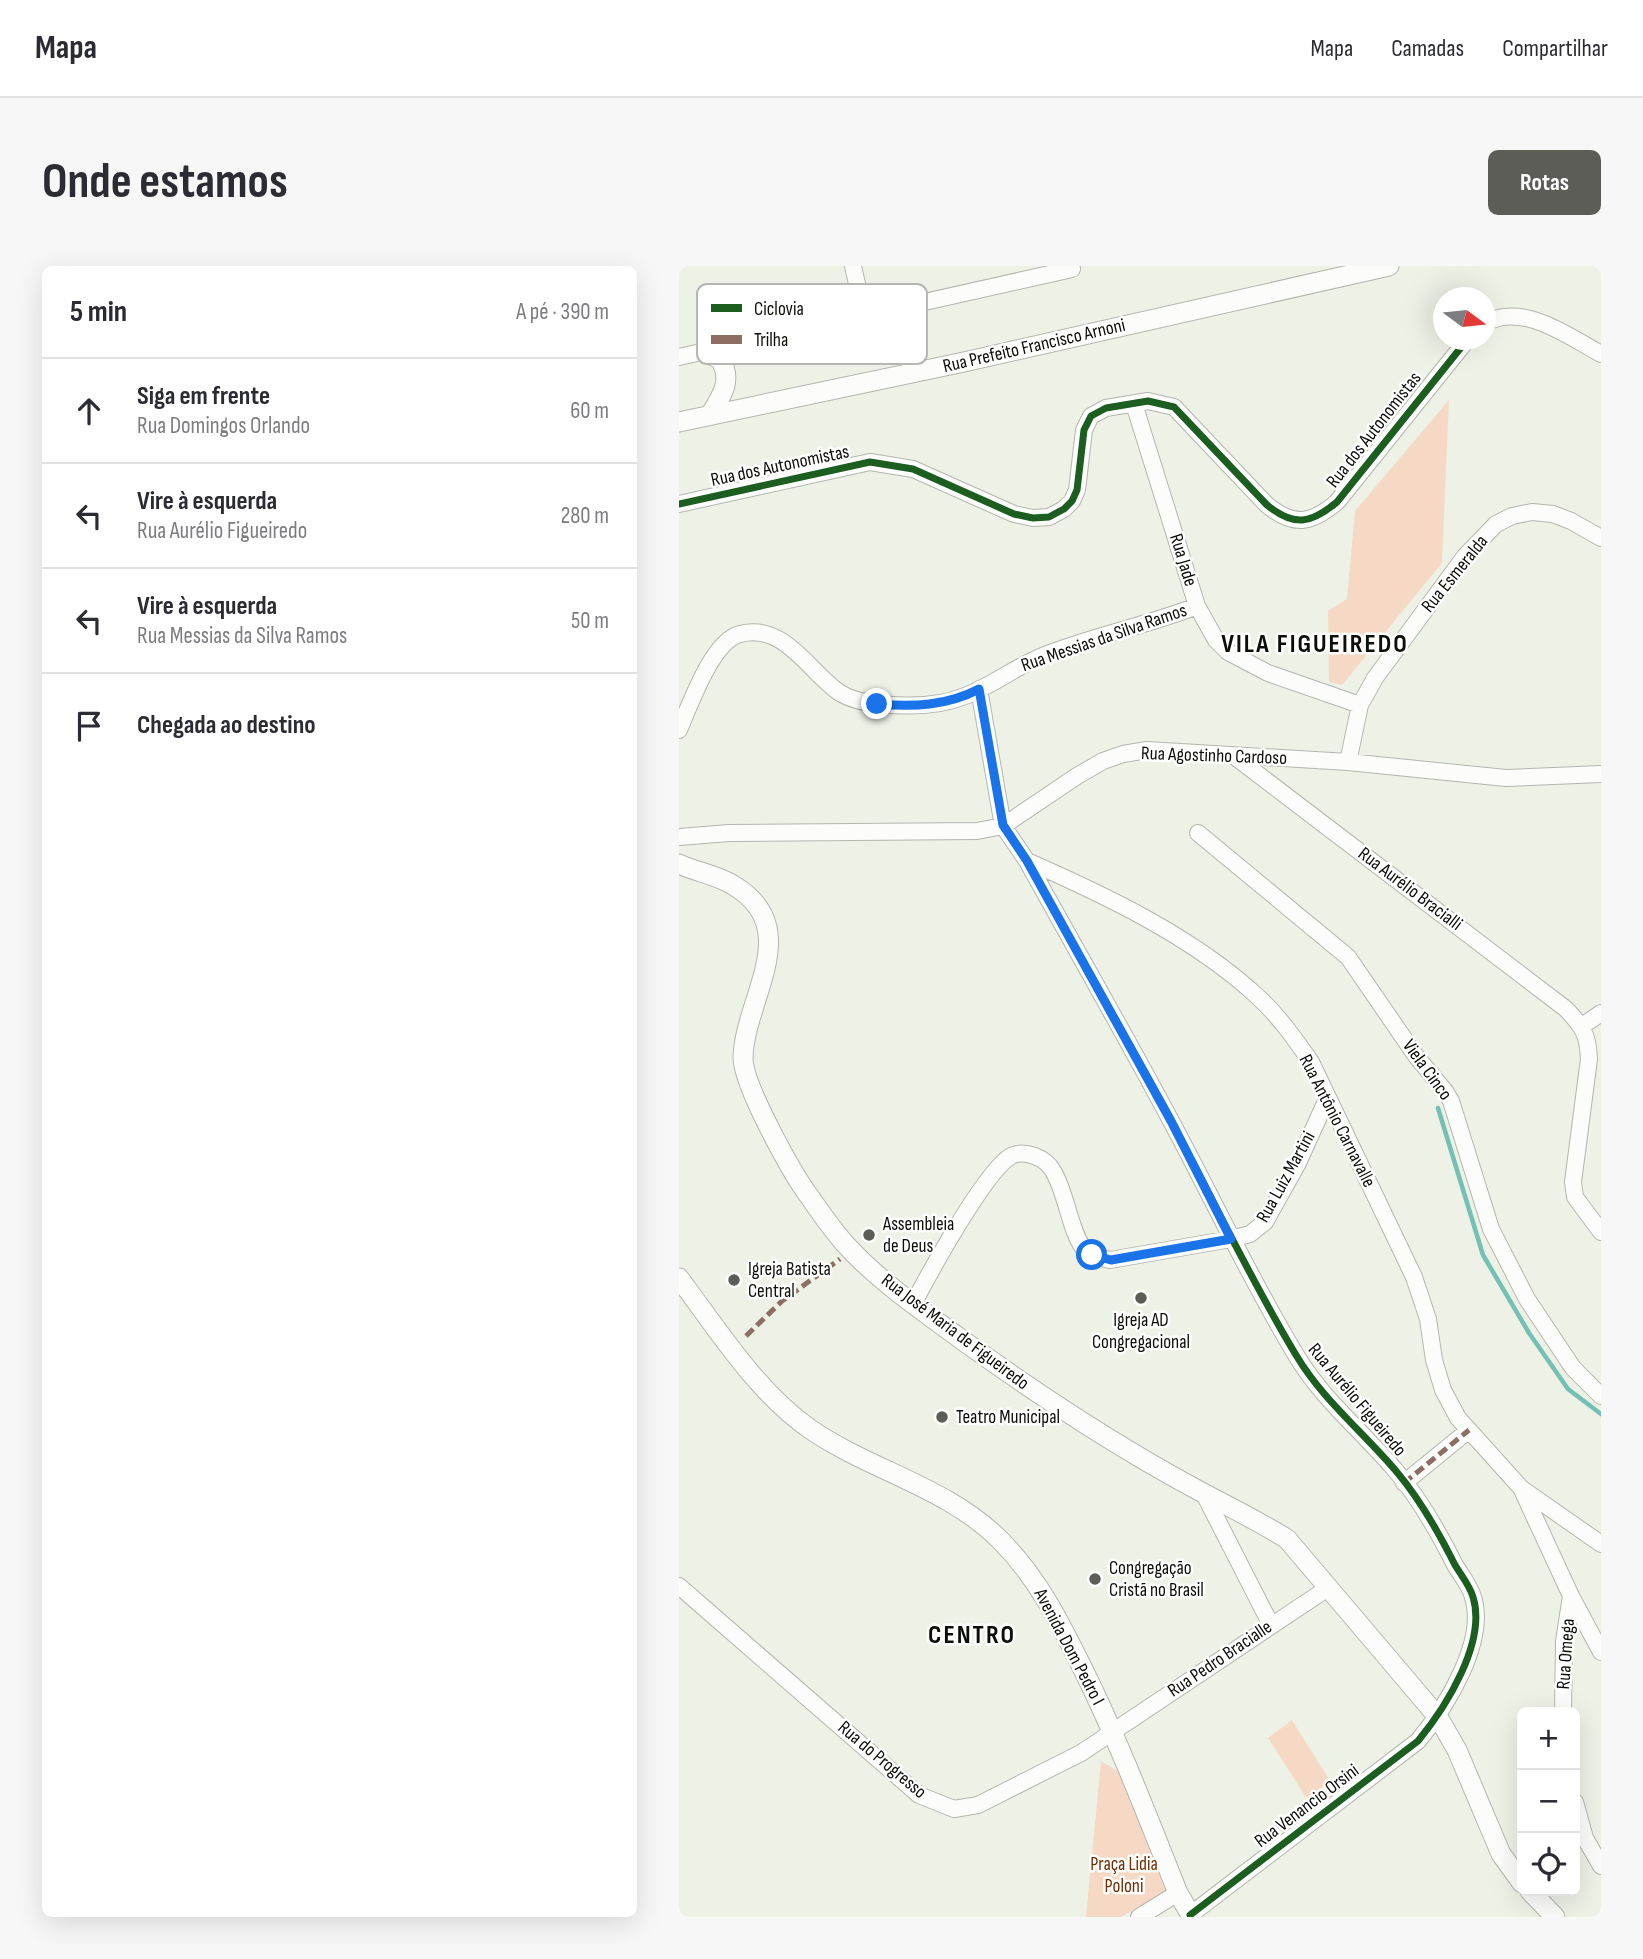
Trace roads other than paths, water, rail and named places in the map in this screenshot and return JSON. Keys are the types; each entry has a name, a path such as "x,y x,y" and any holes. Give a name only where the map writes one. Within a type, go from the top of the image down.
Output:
{"main road":[{"name":"Rua Prefeito Francisco Arnoni","path":"679,422 964,362 1389,266"},
{"path":"710,415 722,396 727,376 722,364"},
{"name":"Rua José Maria de Figueiredo","path":"679,864 731,884 749,896 760,909 769,941 768,963 745,1038 743,1061 748,1082 806,1192 848,1247 913,1304 1078,1420 1287,1539 1437,1717 1468,1774 1501,1854 1517,1876"},
{"name":"Avenida Dom Pedro I","path":"679,1278 757,1378 786,1409 810,1429 946,1499 999,1539 1019,1560 1052,1607 1114,1732 1178,1893 1191,1916"},
{"path":"1535,1896 1555,1917"}],"street":[{"path":"853,266 857,284"},
{"path":"927,302 1072,269"},
{"path":"1496,318 1524,317 1554,328 1601,354"},
{"name":"Rua dos Autonomistas","path":"679,504 870,462 913,469 1014,514 1033,518 1049,517 1072,501 1077,489 1084,430 1091,416 1106,408 1149,401 1174,407 1282,518 1307,520 1324,513 1337,502 1459,350"},
{"path":"679,357 697,353"},
{"name":"Rua Jade","path":"1134,404 1197,606 1216,640 1227,652 1268,673 1360,705"},
{"name":"Rua Esmeralda","path":"1348,762 1360,705 1375,678 1465,556 1496,524 1512,516 1532,512 1553,514 1601,538"},
{"name":"Rua Messias da Silva Ramos","path":"679,730 704,674 724,645 737,634 754,631 767,633 782,641 827,683 858,701 900,706 927,705 950,701 979,689 1041,657 1197,606"},
{"name":"Rua Aurélio Figueiredo","path":"979,689 1003,825 1027,861 1171,1121 1231,1239 1310,1376 1405,1483 1443,1540 1473,1595 1477,1615 1475,1637 1437,1717"},
{"name":"Rua Agostinho Cardoso","path":"679,836 729,833 977,831 1003,825 1103,761 1122,754 1147,750 1348,762 1506,778 1601,774"},
{"name":"Rua Aurélio Bracialli","path":"1234,756 1566,1009 1582,1026"},
{"name":"Viela Cinco","path":"1198,833 1348,957 1416,1056 1445,1091 1451,1101 1491,1228 1527,1299 1573,1368 1601,1396"},
{"name":"Rua Antônio Carnavalle","path":"1027,861 1082,885 1139,915 1194,949 1257,996 1289,1031 1311,1062 1414,1277 1428,1319 1434,1360 1443,1390 1458,1418 1521,1488"},
{"path":"1601,1013 1582,1026 1589,1042 1589,1059 1573,1182 1575,1197 1601,1232"},
{"name":"Rua Luiz Martini","path":"913,1304 991,1176 1009,1157 1019,1153 1041,1159 1052,1168 1061,1186 1079,1241 1092,1255 1111,1260 1231,1239 1250,1234 1265,1222 1298,1163 1327,1099"},
{"path":"1405,1483 1469,1430"},
{"path":"1521,1488 1601,1544"},
{"path":"1521,1488 1571,1596 1601,1652"},
{"path":"1204,1494 1271,1625"},
{"name":"Rua do Progresso","path":"679,1586 919,1795 954,1810 978,1805 1081,1753 1114,1732"},
{"name":"Rua Pedro Bracialle","path":"1114,1732 1328,1588"},
{"name":"Rua Omega","path":"1563,1707 1564,1641 1571,1596"},
{"name":"Rua Venancio Orsini","path":"1191,1916 1410,1747 1437,1717"},
{"path":"1580,1820 1585,1838 1601,1867"},
{"path":"1139,1917 1178,1893"}],"waterway":[{"path":"1438,1108 1483,1255 1529,1333 1568,1389 1601,1414"}],"place":[{"name":"Assembleia de Deus","path":"869,1235"},
{"name":"Igreja Batista Central","path":"734,1280"},
{"name":"Igreja AD Congregacional","path":"1141,1298"},
{"name":"Teatro Municipal","path":"942,1417"},
{"name":"Congregação Cristã no Brasil","path":"1095,1579"}],"district":[{"name":"VILA FIGUEIREDO","path":"1315,644"},
{"name":"CENTRO","path":"972,1635"}],"park label":[{"name":"Praça Lidia Poloni","path":"1124,1875"}]}
